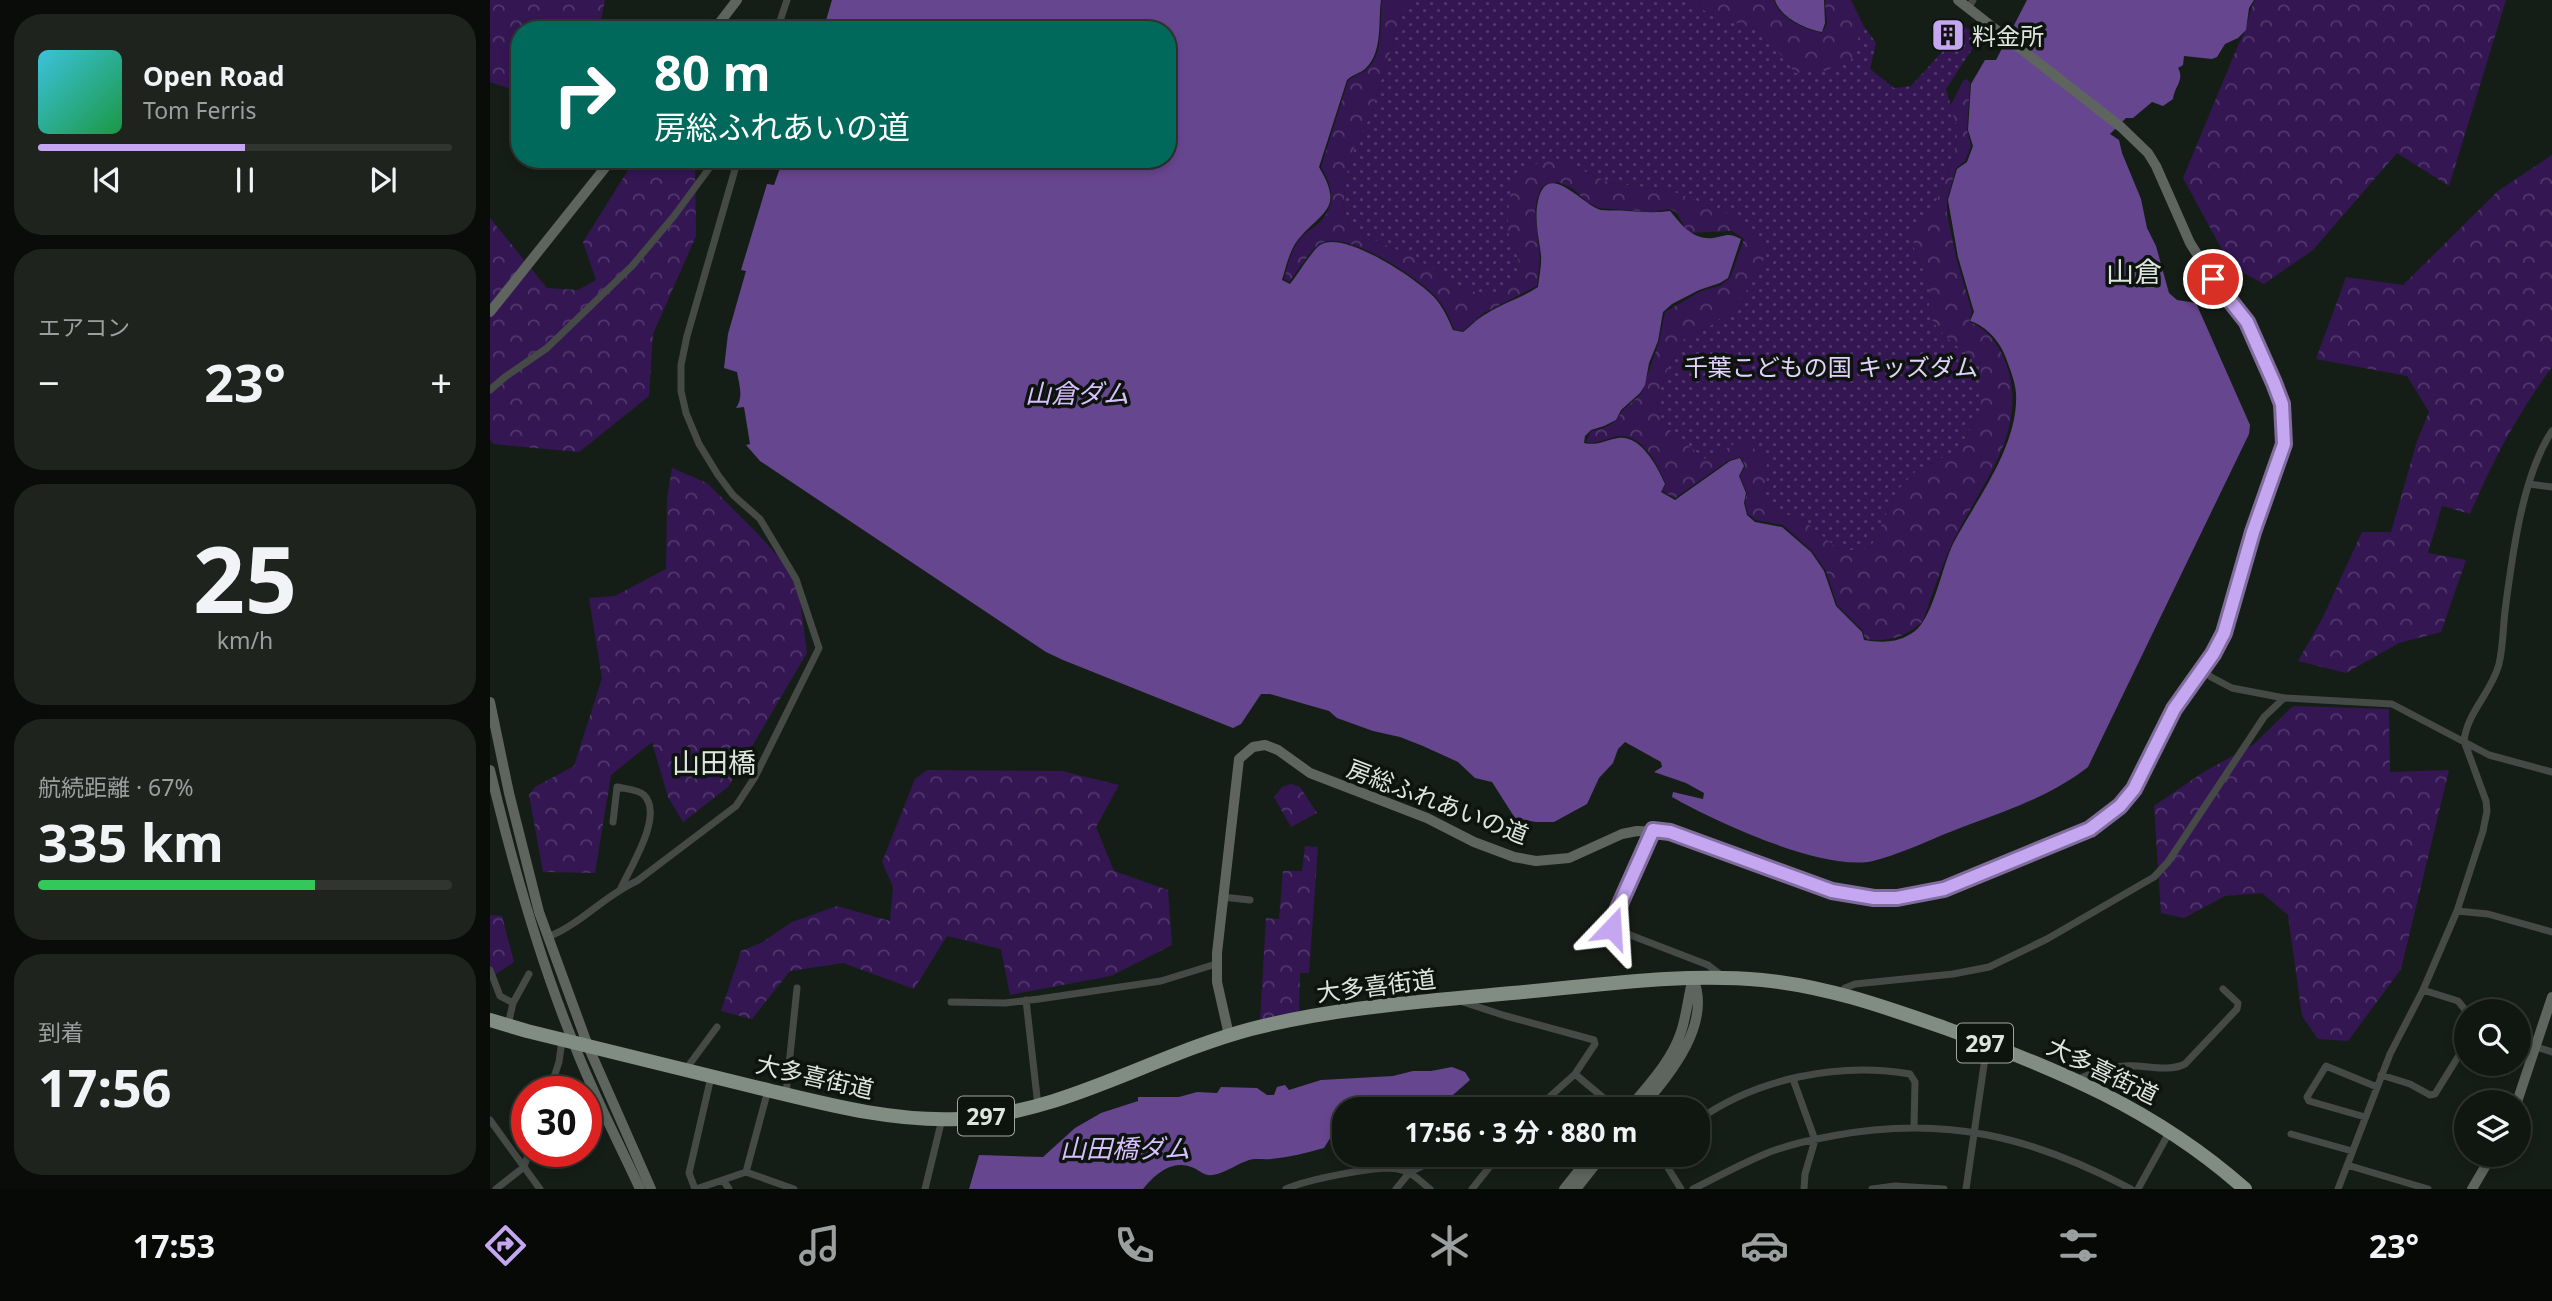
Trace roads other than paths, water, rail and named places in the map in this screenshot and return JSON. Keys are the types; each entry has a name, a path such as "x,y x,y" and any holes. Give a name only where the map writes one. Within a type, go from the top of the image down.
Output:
{"highway":[{"name":"大多喜街道","path":"490,1020 786,1095 869,1113 942,1119 980,1117 1038,1107 1077,1095 1185,1050 1229,1035 1324,1013 1693,978 1764,980 1840,993 1987,1044 2076,1080 2127,1104 2171,1130 2204,1154 2242,1188"}],"street":[{"path":"721,21 737,0"},
{"path":"780,21 787,0"},
{"name":"房総ふれあいの道","path":"1229,1035 1217,982 1216,964 1239,759 1253,747 1265,745 1278,750 1310,773 1427,818 1474,842 1514,858 1536,861 1569,858 1622,834 1653,830 1670,832 1852,896 1897,898 1944,889 2090,829 2105,820 2134,789 2174,709 2224,633 2253,532 2284,444 2282,404 2247,322 2213,279 2190,243 2156,166 2139,142 1992,27 1970,5 1958,0"},
{"path":"490,312 605,168"},
{"path":"490,390 547,348 632,266 709,168"},
{"path":"548,937 574,925 736,806 755,777 818,648 796,579 760,519 733,495 718,475 695,434 681,391 681,365 687,337 735,168"},
{"path":"2338,1189 2381,1075 2423,990 2457,911 2483,831 2487,811 2464,741 2470,718 2491,685 2499,664 2509,590 2529,484 2552,431"},
{"path":"2529,484 2552,487"},
{"path":"2202,669 2210,677 2232,688 2284,698 2392,704 2489,755 2552,772"},
{"path":"1840,993 1855,984 1953,974 1989,967 2047,939 2154,877 2168,862 2264,718 2284,698"},
{"path":"490,702 515,820 574,1043 651,1189"},
{"path":"490,770 547,973 598,1102 640,1189"},
{"path":"613,822 617,787 645,796 650,811 649,825 621,888"},
{"path":"1653,830 1611,924 1612,928 1708,965 1723,978"},
{"path":"1222,897 1250,900"},
{"path":"2457,911 2488,914 2552,932"},
{"path":"951,1002 1005,1003 1161,981 1216,964"},
{"path":"490,970 500,996 513,1003"},
{"path":"508,1026 513,1003 529,974"},
{"path":"1638,1097 1676,1044 1693,978"},
{"path":"1651,1097 1667,1077 1688,1041 1699,991 1693,978"},
{"path":"786,1095 797,988"},
{"path":"2076,1080 2102,1069 2123,1066 2176,1069 2185,1064 2237,1009 2238,1003 2223,989"},
{"path":"2423,990 2454,1000"},
{"path":"2521,1090 2552,998"},
{"path":"1454,999 1594,1040 1595,1044 1575,1074 1549,1097"},
{"path":"1026,1000 1038,1107"},
{"path":"685,1070 717,1027"},
{"path":"554,1076 559,1062 574,1043"},
{"path":"1966,1189 1987,1044"},
{"path":"2531,1045 2552,1052"},
{"path":"2381,1075 2410,1084 2430,1095 2435,1094 2454,1063"},
{"path":"2365,1117 2309,1101 2307,1097 2326,1066 2377,1087"},
{"path":"1710,1114 1750,1092 1793,1079 1851,1069 1888,1070 1910,1074 1915,1082 1914,1127"},
{"path":"1575,1074 1602,1097"},
{"path":"712,1076 689,1174 695,1189 746,1172 794,1189"},
{"path":"1793,1079 1816,1144 1805,1174 1804,1189"},
{"path":"746,1172 768,1090"},
{"path":"925,1189 942,1119"},
{"path":"490,1120 511,1149"},
{"path":"1693,1189 1766,1153 1815,1139 1861,1131 1914,1127 1974,1131 2034,1145 2131,1189"},
{"path":"2138,1189 2171,1130"},
{"path":"2291,1134 2352,1152"},
{"path":"2347,1165 2428,1189"},
{"path":"496,1189 524,1167 540,1189"},
{"path":"1396,1189 1410,1172 1420,1167"},
{"path":"1472,1189 1489,1167"},
{"path":"1564,1189 1581,1167"},
{"path":"1576,1189 1593,1167"},
{"path":"1667,1167 1681,1189"},
{"path":"2472,1189 2485,1167"},
{"path":"1286,1189 1380,1168 1397,1168 1410,1172 1430,1189"},
{"path":"723,1180 729,1189"},
{"path":"1872,1189 1895,1186 1944,1189"}],"water":[{"name":"山倉ダム","path":"832,0 1381,0 1375,54 1366,68 1347,80 1319,167 1330,190 1328,206 1295,245 1282,280 1290,284 1320,245 1331,242 1345,244 1379,258 1412,279 1437,301 1453,330 1463,332 1483,316 1538,287 1541,259 1537,208 1543,189 1549,184 1566,188 1601,210 1670,211 1688,230 1699,237 1730,235 1741,239 1728,278 1672,304 1663,312 1645,385 1621,410 1616,420 1591,430 1585,436 1584,443 1618,438 1634,441 1658,469 1665,484 1661,492 1675,500 1730,461 1740,458 1744,466 1739,476 1746,493 1744,503 1747,515 1755,522 1782,527 1811,552 1824,571 1836,606 1862,632 1864,640 1884,642 1909,635 1927,615 1953,544 2003,452 2015,413 2016,393 2003,352 1987,330 1970,321 1974,312 1958,257 1948,200 1957,169 1967,162 1973,146 1968,130 1971,84 1985,60 1996,60 2027,0 2254,0 2249,8 2246,30 2238,38 2225,44 2217,57 2212,59 2184,56 2183,65 2178,68 2180,80 2173,99 2163,106 2152,102 2133,118 2126,118 2110,134 2119,140 2141,199 2147,228 2156,246 2169,293 2177,300 2196,303 2250,425 2249,434 2088,767 2046,793 1873,861 1827,859 1799,852 1742,831 1672,797 1673,792 1703,799 1704,793 1686,783 1654,772 1662,767 1661,762 1625,742 1618,749 1613,763 1599,778 1587,804 1554,822 1515,818 1492,782 1475,778 1458,762 1400,737 1337,718 1329,711 1270,694 1261,694 1241,724 1233,728 1046,652 760,461 746,445 750,444 744,407 736,408 740,395 737,372 724,368 728,334 746,271 741,270 767,184 774,185 780,168 1176,168 1176,21 826,21"},
{"path":"1775,0 1824,0 1825,23 1822,32 1794,21 1782,12"},
{"name":"山田橋ダム","path":"1452,1067 1465,1072 1470,1080 1451,1097 1332,1097 1332,1135 1324,1148 1311,1152 1278,1158 1251,1159 1213,1175 1186,1165 1172,1166 1159,1173 1143,1189 969,1189 979,1155 1043,1157 1075,1128 1101,1113 1138,1101 1138,1097 1217,1093 1221,1087 1257,1088 1267,1095 1274,1095 1277,1087 1285,1085 1289,1090 1321,1080"}],"place":[{"name":"料金所","path":"1948,35"}],"district":[{"name":"山倉","path":"2134,271"},
{"name":"山田橋","path":"714,762"}],"park label":[{"name":"千葉こどもの国 キッズダム","path":"1831,366"}]}
